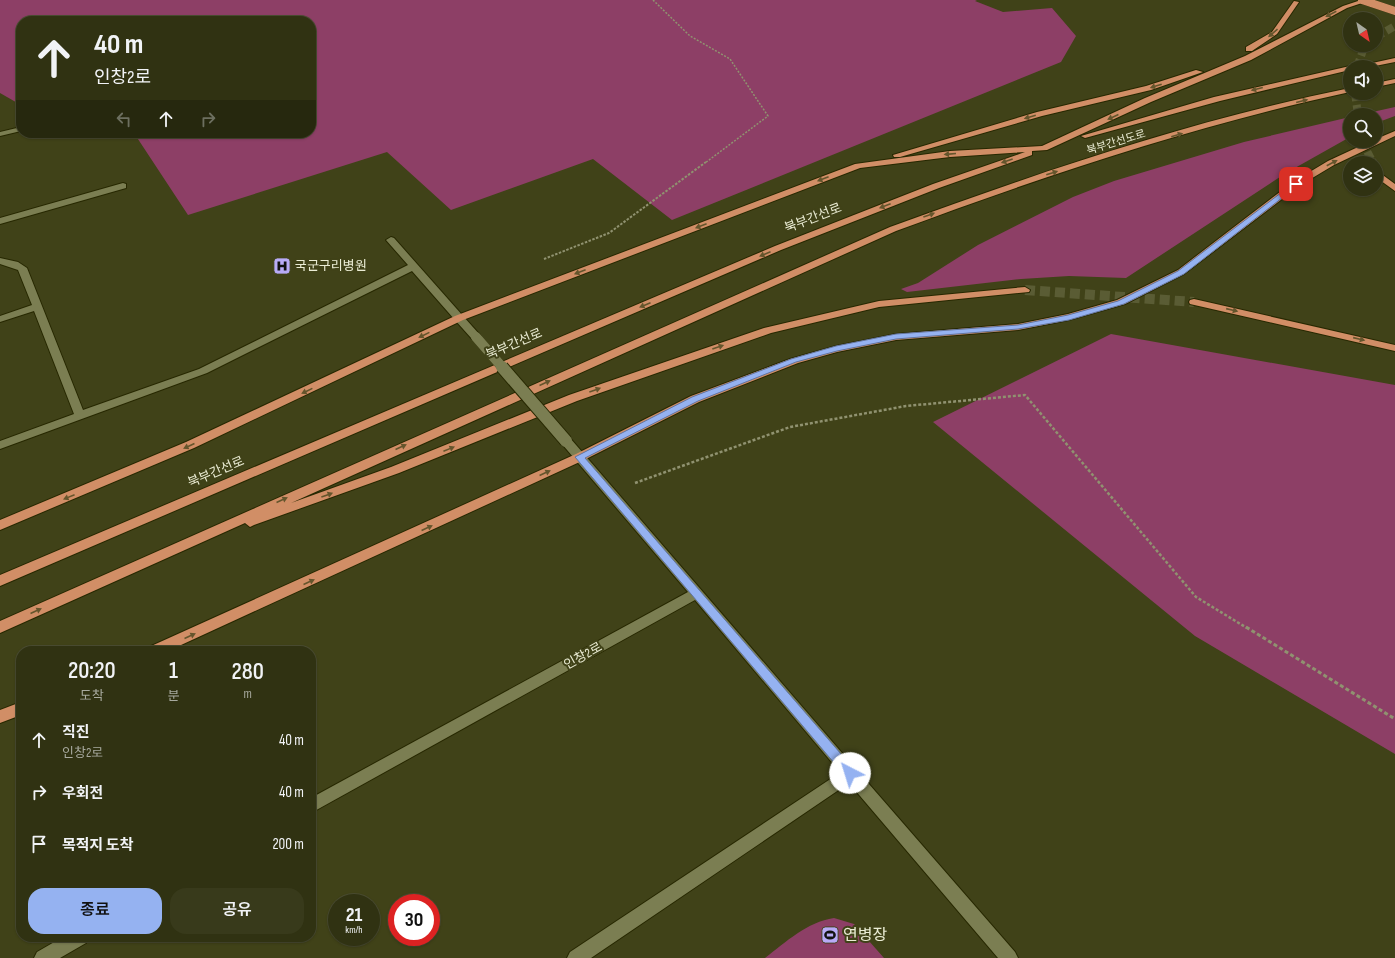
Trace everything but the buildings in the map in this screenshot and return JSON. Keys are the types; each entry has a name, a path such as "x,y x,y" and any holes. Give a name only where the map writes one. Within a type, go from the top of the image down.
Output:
{"highway":[{"path":"1362,0 1395,11"},
{"path":"858,166 950,154 1044,148 1148,100 1248,58 1345,7 1368,0"},
{"path":"0,525 190,445 459,318 858,166 1040,114 1148,88 1225,63 1275,33 1298,1"},
{"path":"1383,62 1395,60"},
{"name":"북부간선도로","path":"1044,148 1200,103 1290,80 1343,69"},
{"path":"1383,84 1395,81"},
{"name":"북부간선도로","path":"158,555 893,229 975,199 1089,161 1221,122 1343,92"},
{"path":"165,646 390,546 580,457 695,399 794,361 836,349 896,337 1018,327 1069,317 1121,302 1181,272 1296,184 1331,163 1395,132"},
{"name":"북부간선로","path":"0,581 778,248 936,186 1044,148"},
{"path":"1383,178 1395,188"},
{"path":"0,626 158,555 395,470 573,398 768,330 879,304 1025,290"},
{"path":"1194,302 1395,348"},
{"path":"0,716 16,710"}],"street":[{"path":"0,134 16,130"},
{"path":"0,221 123,186"},
{"path":"391,240 580,457 1009,958"},
{"path":"0,261 20,265 80,416"},
{"path":"0,445 187,378 215,366 414,266"},
{"path":"0,319 37,307"},
{"name":"인창2로","path":"316,803 697,593"},
{"path":"576,958 850,773"},
{"path":"43,958 71,942"}],"path":[{"path":"544,259 609,234 768,116 730,58 690,36 654,0"},
{"path":"610,492 790,426 906,406 1025,395 1196,597 1395,719"}],"shaded area":[{"path":"0,0 977,0 975,1 1003,12 1052,8 1076,36 1061,62 672,220 593,159 451,210 387,152 188,215 137,138 316,138 316,16 16,16 16,102 0,93"},
{"path":"1395,107 1395,116 1383,120 1383,110"},
{"path":"1343,119 1343,141 1286,173 1126,278 1069,276 1021,279 907,292 901,289 918,283 978,245 1073,197 1114,181 1244,142"},
{"path":"1111,334 1395,385 1395,754 1195,636 933,422"},
{"name":"연병장","path":"834,918 854,924 884,958 765,958 806,928 824,920"}],"tunnel":[{"path":"1383,33 1395,26"},
{"path":"1360,60 1362,52"},
{"path":"1356,100 1357,108"},
{"path":"1366,148 1370,156"},
{"path":"1025,290 1194,302"}],"place":[{"name":"국군구리병원","path":"282,266"},
{"name":"연병장","path":"830,935"}],"route":[{"path":"850,773 580,457 695,399 794,361 836,349 896,337 1018,327 1069,317 1121,302 1181,272 1296,184"}]}
